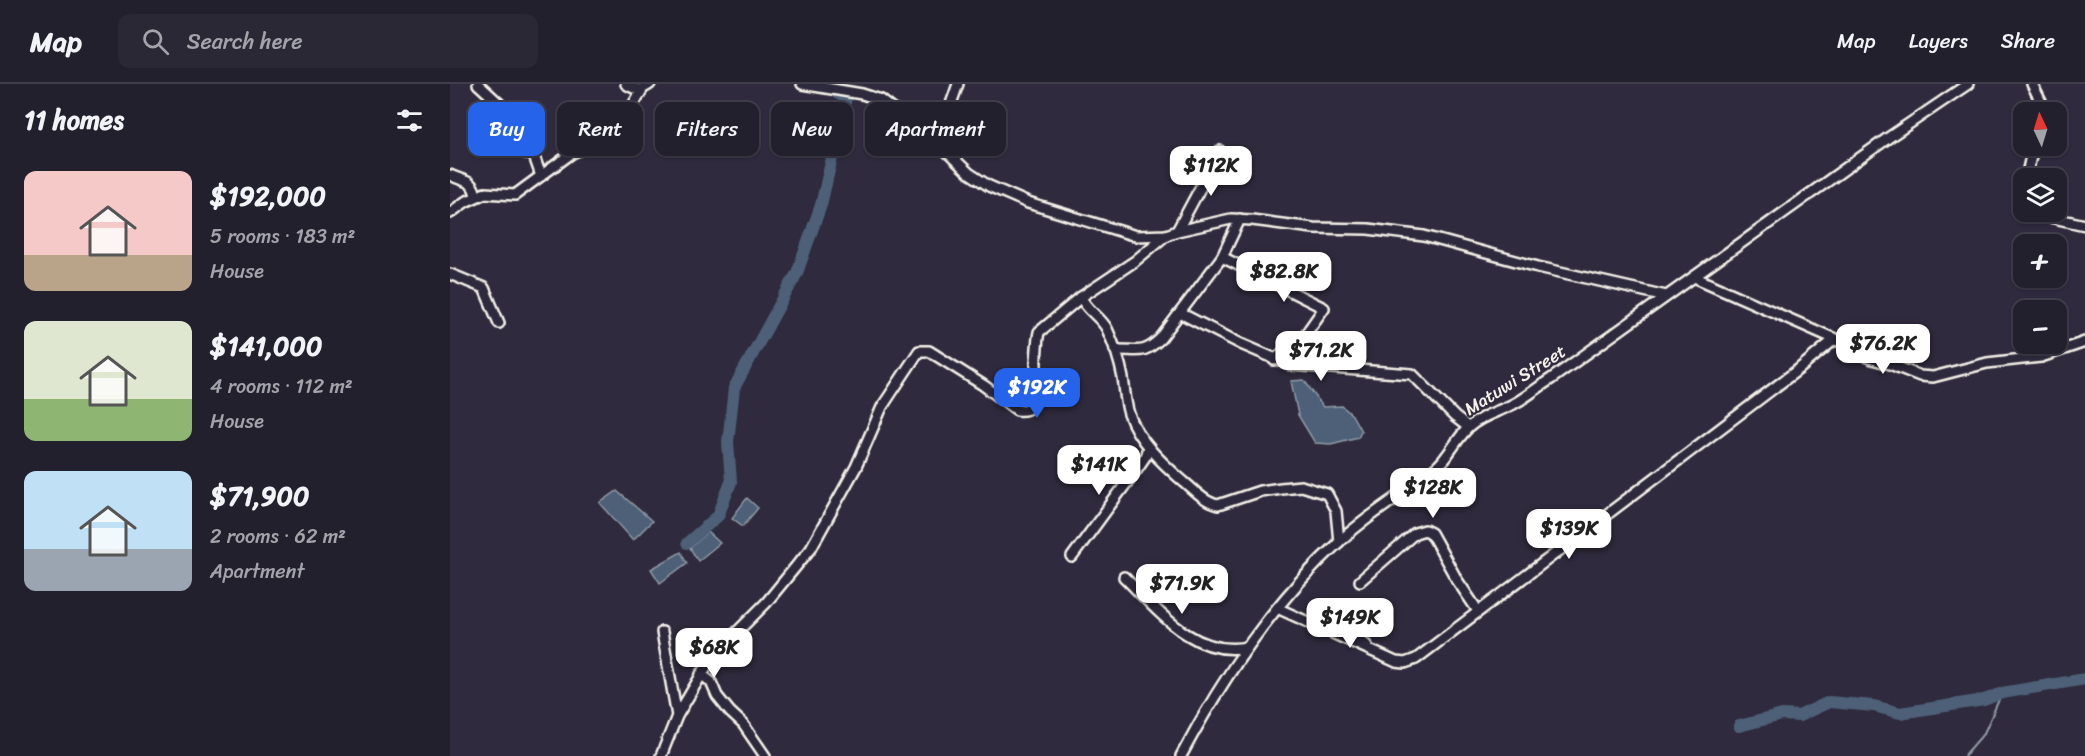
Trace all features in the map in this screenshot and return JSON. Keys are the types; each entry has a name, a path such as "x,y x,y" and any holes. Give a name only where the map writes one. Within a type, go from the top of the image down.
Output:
{"street":[{"path":"478,84 503,107 507,128 515,136 518,150 534,156 541,176"},
{"path":"626,84 634,88 646,87"},
{"path":"802,84 862,94 884,102"},
{"path":"952,102 958,84"},
{"name":"Matuwi Street","path":"1180,756 1206,708 1247,647 1277,608 1339,542 1436,468 1452,451 1468,427 1494,411 1516,402 1888,138 1968,84"},
{"path":"2032,84 2041,102"},
{"path":"450,213 476,196 494,193 515,195 572,153 600,141 613,132 646,87"},
{"path":"1178,231 1220,151"},
{"path":"951,156 969,173 988,186 1012,197 1136,236 1166,235 1231,219 1289,226 1368,229 1424,236 1538,267 1666,296"},
{"path":"450,176 471,183 475,188 476,196"},
{"path":"1115,350 1138,352 1150,349 1222,257 1240,219"},
{"path":"2067,221 2085,225"},
{"path":"661,756 677,716 712,657 766,603 812,548 856,467 882,407 919,351 929,351 983,385 1017,410 1023,411 1030,407 1038,390 1036,360 1039,332 1081,297 1135,261 1166,235"},
{"path":"1222,257 1324,308 1305,335 1274,360"},
{"path":"450,273 484,288 499,323"},
{"path":"1694,277 1835,339 1869,358 1929,378 1987,363 2041,357 2085,342"},
{"path":"1081,297 1083,303 1102,321 1115,350 1130,417 1148,447 1179,478 1210,504 1218,505 1260,491 1301,486 1327,494 1336,511 1339,542"},
{"path":"1180,313 1274,360 1290,365 1412,374 1468,427"},
{"path":"1277,608 1396,662 1405,663 1416,659 1752,405 1835,339"},
{"path":"1072,557 1145,457 1148,447"},
{"path":"1360,581 1415,532 1425,530 1431,533 1457,580 1478,611"},
{"path":"1124,578 1175,626 1198,642 1224,649 1247,647"},
{"path":"1342,624 1376,654"},
{"path":"662,632 677,716"},
{"path":"701,674 711,682 717,696 743,724 765,756"},
{"path":"755,756 757,744"}],"water":[{"path":"1304,380 1323,407 1342,406 1352,415 1361,431 1358,437 1331,444 1315,443 1298,415 1291,381"},
{"path":"617,491 652,521 633,540 600,503"},
{"path":"747,498 758,508 743,526 732,518"},
{"path":"708,532 720,543 698,561 690,548"},
{"path":"681,552 687,563 660,583 651,569"}],"waterway":[{"path":"687,543 718,516 731,482 728,442 734,388 797,273 821,205 846,98 838,94"},
{"path":"1739,726 1782,715 1799,716 1829,702 1874,706 1900,713 1984,700 2002,693 2085,679"},
{"path":"1964,756 1984,733 2002,693"}]}
